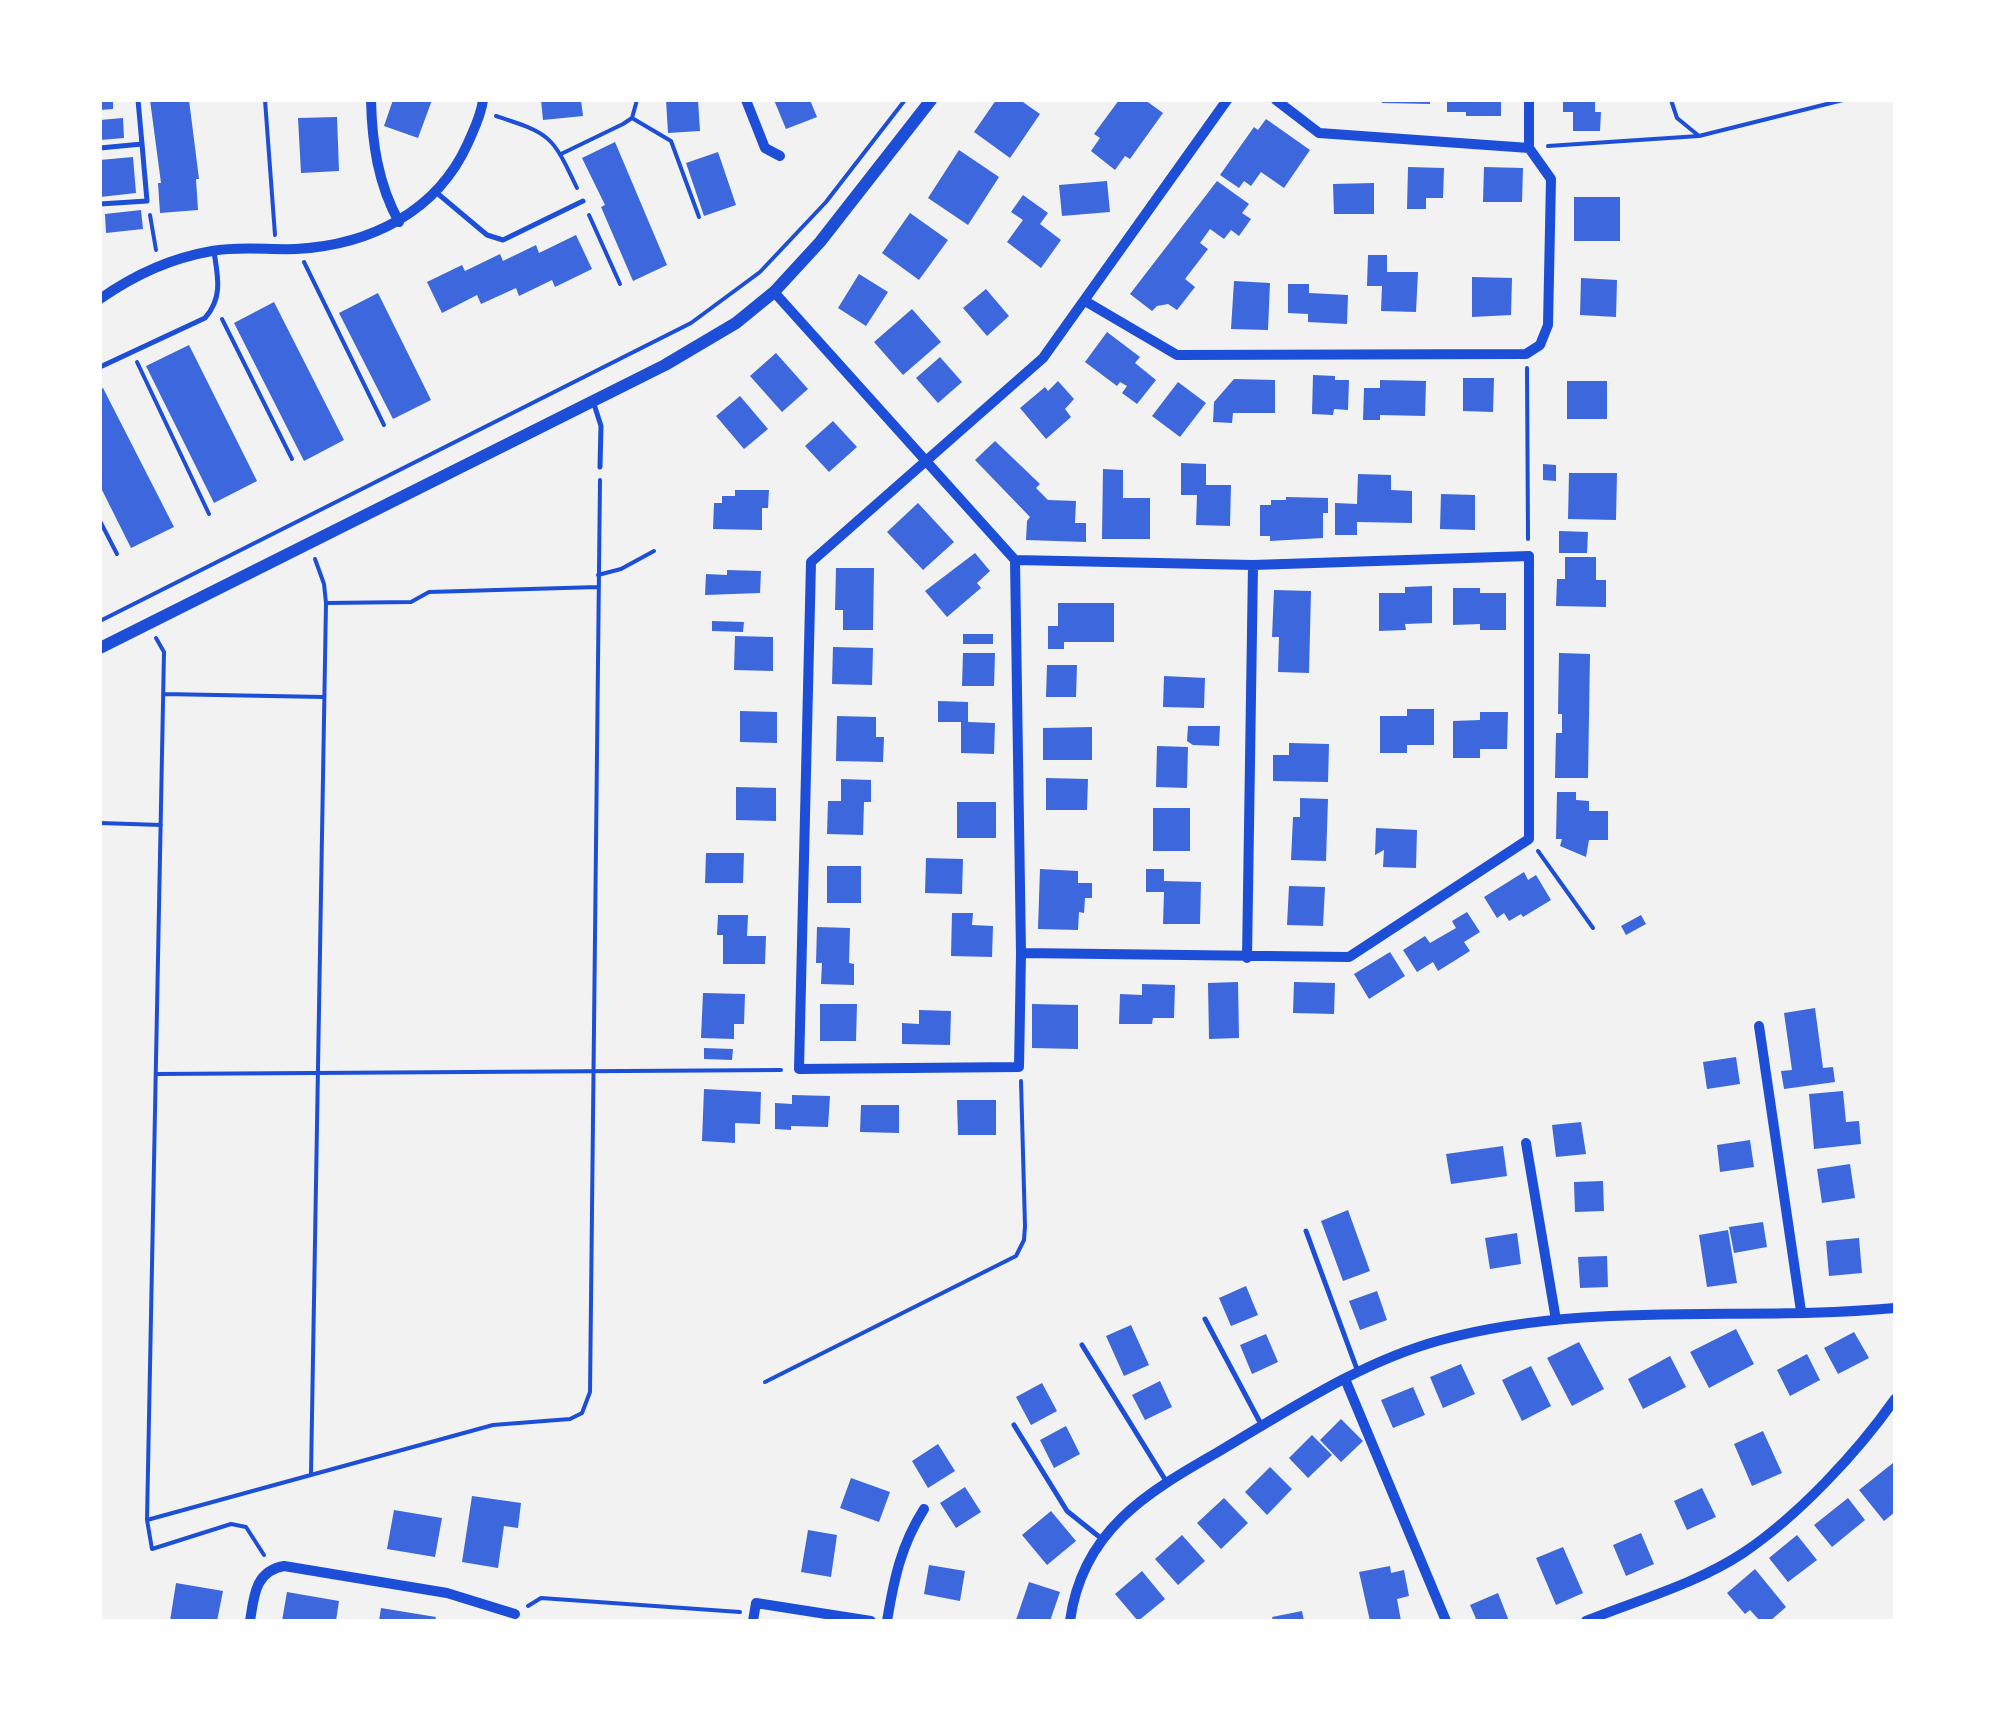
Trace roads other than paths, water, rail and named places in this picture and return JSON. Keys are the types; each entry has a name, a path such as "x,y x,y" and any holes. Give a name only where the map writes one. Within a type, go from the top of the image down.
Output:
{"street":[{"path":"372,100 376,161 384,194 399,222"},
{"path":"746,100 766,148 780,156"},
{"path":"100,648 701,346 774,292 820,242 931,100"},
{"path":"774,292 927,459 1015,560 1021,953 1018,1066 800,1070 811,562 927,459 1043,358 1227,100"},
{"path":"1276,100 1319,133 1529,148"},
{"path":"1086,302 1177,355 1526,354 1540,345 1548,325 1551,179 1529,148 1529,100"},
{"path":"100,298 160,265 213,250 297,249 358,239 399,222 438,193 460,160 482,106"},
{"path":"1015,560 1253,565 1528,556 1529,839 1349,957 1021,953"},
{"path":"1247,958 1253,565"},
{"path":"1759,1026 1801,1310"},
{"path":"1526,1143 1556,1320"},
{"path":"1070,1621 1083,1572 1102,1539 1132,1506 1166,1481 1345,1378 1440,1340 1556,1320 1684,1312 1895,1308"},
{"path":"1345,1378 1446,1621"},
{"path":"1586,1621 1704,1574 1743,1553 1838,1467 1895,1399"},
{"path":"887,1621 896,1563 924,1509"},
{"path":"250,1621 261,1576 271,1568 284,1566 447,1592 515,1614"},
{"path":"754,1613 871,1621"}],"lane":[{"path":"100,204 147,200 138,100"},
{"path":"100,148 142,144"},
{"path":"438,193 487,235 503,240 583,201"},
{"path":"100,368 205,318 216,306 219,282 213,250"},
{"path":"593,400 600,426 600,466"},
{"path":"1306,1231 1358,1372"},
{"path":"1205,1318 1262,1426"},
{"path":"1082,1345 1166,1481"},
{"path":"1014,1425 1066,1511 1102,1539"}]}
